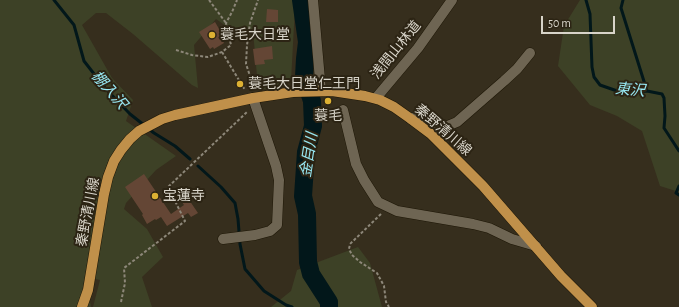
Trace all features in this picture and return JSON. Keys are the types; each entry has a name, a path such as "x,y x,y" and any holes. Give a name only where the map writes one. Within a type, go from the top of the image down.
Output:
{"main road":[{"name":"秦野清川線","path":"82,307 88,290 108,177 114,161 121,150 139,131 162,119 175,115 253,98 293,92 318,91 341,92 376,98 394,107 431,134 484,186 562,276 592,307"}],"street":[{"path":"313,0 318,91"},
{"name":"浅間山林道","path":"376,98 418,48 452,0"},
{"path":"411,119 419,116 424,117 445,127 457,122 504,82 530,53"},
{"path":"222,239 255,236 270,231 277,225 279,180 276,166 253,98"},
{"path":"343,110 356,164 378,202 396,211 489,228 536,246"}],"path":[{"path":"176,50 192,55 208,57 222,52 231,45 226,24 209,0"},
{"path":"226,24 237,0"},
{"path":"120,302 125,283 124,268 185,221 168,187 254,105 246,64 250,23 258,0"},
{"path":"222,52 253,98"},
{"path":"388,207 350,244 349,249 352,255 360,262 377,273 384,286 386,302 389,307"}],"green space":[{"path":"0,0 299,0 295,7 291,81 264,89 257,76 253,31 233,31 216,19 194,45 198,88 192,85 133,34 106,13 96,13 82,25 112,78 133,100 126,121 176,156 156,170 126,203 124,209 147,229 163,257 142,277 152,307 93,307 100,280 86,277 91,307 0,307"},
{"path":"580,0 679,0 679,192 660,186 642,131 617,116 590,105 558,66 564,26"},
{"path":"358,247 370,263 382,307 271,307 291,291 297,270"}],"building":[{"path":"267,9 278,10 278,22 266,22"},
{"name":"蓑毛大日堂","path":"215,22 225,39 223,41 224,43 214,49 213,47 210,49 199,32"},
{"path":"272,46 273,59 264,60 265,64 255,65 253,49"},
{"path":"331,110 332,119 322,120 321,111"},
{"path":"144,174 171,214 184,205 177,195 183,191 198,213 191,217 188,213 167,226 161,217 147,224 142,215 143,214 125,187"}],"waterway":[{"name":"棚入沢","path":"54,0 74,25 84,61 105,88 130,114 154,133 175,146 190,159"},
{"name":"金目川","path":"301,0 307,42 304,77 312,101 313,126 306,152 303,196 307,214 308,262 311,274 329,302 329,307"},
{"name":"東沢","path":"586,0 590,14 592,67 594,77 600,85 620,92 647,91 662,94 664,98 664,128 679,151"},
{"path":"623,0 621,8 647,91"},
{"name":"棚入沢","path":"198,166 221,187 235,203 245,269 264,291 286,305 292,307"},
{"name":"東沢","path":"679,186 676,193 679,195"}],"place":[{"name":"蓑毛大日堂","path":"212,35"},
{"name":"蓑毛大日堂仁王門","path":"240,84"},
{"name":"蓑毛","path":"328,101"},
{"name":"宝蓮寺","path":"155,196"}]}
